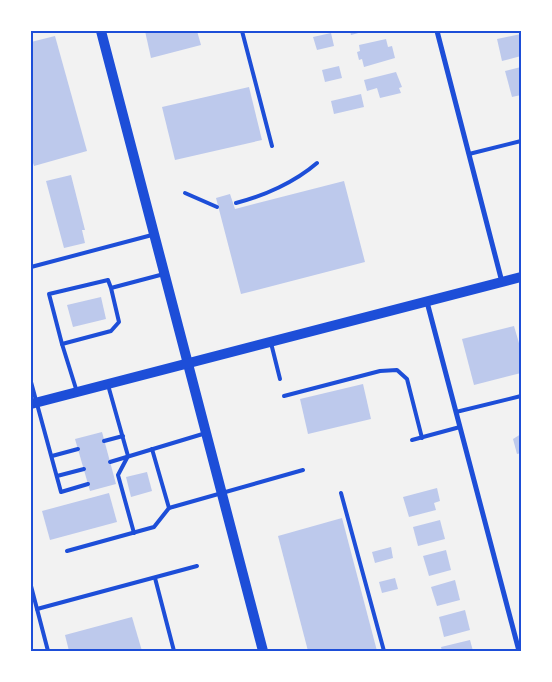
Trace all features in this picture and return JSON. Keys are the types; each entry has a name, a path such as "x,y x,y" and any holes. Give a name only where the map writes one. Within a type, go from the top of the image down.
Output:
{"main road":[{"path":"101,31 263,651"},
{"path":"34,403 521,277"}],"street":[{"path":"437,31 502,282"},
{"path":"427,301 519,651"}],"lane":[{"path":"242,31 272,146"},
{"path":"469,154 521,141"},
{"path":"236,202 252,199 286,183 317,162"},
{"path":"185,193 217,207"},
{"path":"31,267 154,234"},
{"path":"110,288 164,274"},
{"path":"62,344 111,331 119,322 108,280 49,294 62,344 77,392"},
{"path":"270,341 280,379"},
{"path":"284,396 380,371 397,370 407,379 422,438"},
{"path":"31,382 34,403 52,456 61,492 88,484"},
{"path":"107,384 128,456 116,476 134,533"},
{"path":"456,412 521,396"},
{"path":"412,440 460,427"},
{"path":"110,462 206,433"},
{"path":"104,441 123,436"},
{"path":"52,456 78,449"},
{"path":"152,449 168,508"},
{"path":"57,476 84,469"},
{"path":"67,551 154,527 168,508 303,470"},
{"path":"342,493 384,651"},
{"path":"37,609 197,566"},
{"path":"154,578 174,651"},
{"path":"31,586 48,651"}],"building":[{"path":"145,31 197,31 201,45 151,58"},
{"path":"350,31 362,31 362,32 351,35"},
{"path":"331,33 334,46 317,50 313,37"},
{"path":"521,34 521,56 502,61 497,39"},
{"path":"55,36 87,151 34,166 31,157 31,42"},
{"path":"386,39 388,47 392,46 395,58 364,67 362,59 359,60 357,52 360,51 359,45"},
{"path":"339,66 342,78 325,82 322,70"},
{"path":"521,67 521,95 512,97 505,71"},
{"path":"396,72 402,87 399,88 401,93 380,98 377,88 367,91 364,80"},
{"path":"249,87 262,140 175,160 162,107"},
{"path":"361,94 364,107 334,114 331,101"},
{"path":"71,175 85,230 82,230 85,243 64,248 46,181"},
{"path":"344,181 365,262 241,294 216,198 230,194 235,209"},
{"path":"101,297 106,319 73,327 67,305"},
{"path":"514,326 521,350 521,373 474,385 462,339"},
{"path":"363,384 371,419 308,434 300,399"},
{"path":"102,432 116,484 90,491 75,439"},
{"path":"521,434 521,453 517,454 513,439"},
{"path":"147,472 152,491 131,497 126,477"},
{"path":"437,488 440,501 434,503 436,510 409,517 403,497"},
{"path":"109,493 117,522 50,540 42,511"},
{"path":"342,518 377,651 308,651 278,536"},
{"path":"440,520 445,539 418,546 413,527"},
{"path":"391,547 393,558 375,563 372,552"},
{"path":"446,550 451,570 429,576 423,556"},
{"path":"395,578 398,589 382,593 379,582"},
{"path":"455,580 460,600 437,606 431,587"},
{"path":"465,610 470,630 444,637 439,617"},
{"path":"132,617 142,651 69,651 65,635"},
{"path":"470,640 473,651 442,651 441,647"}]}
